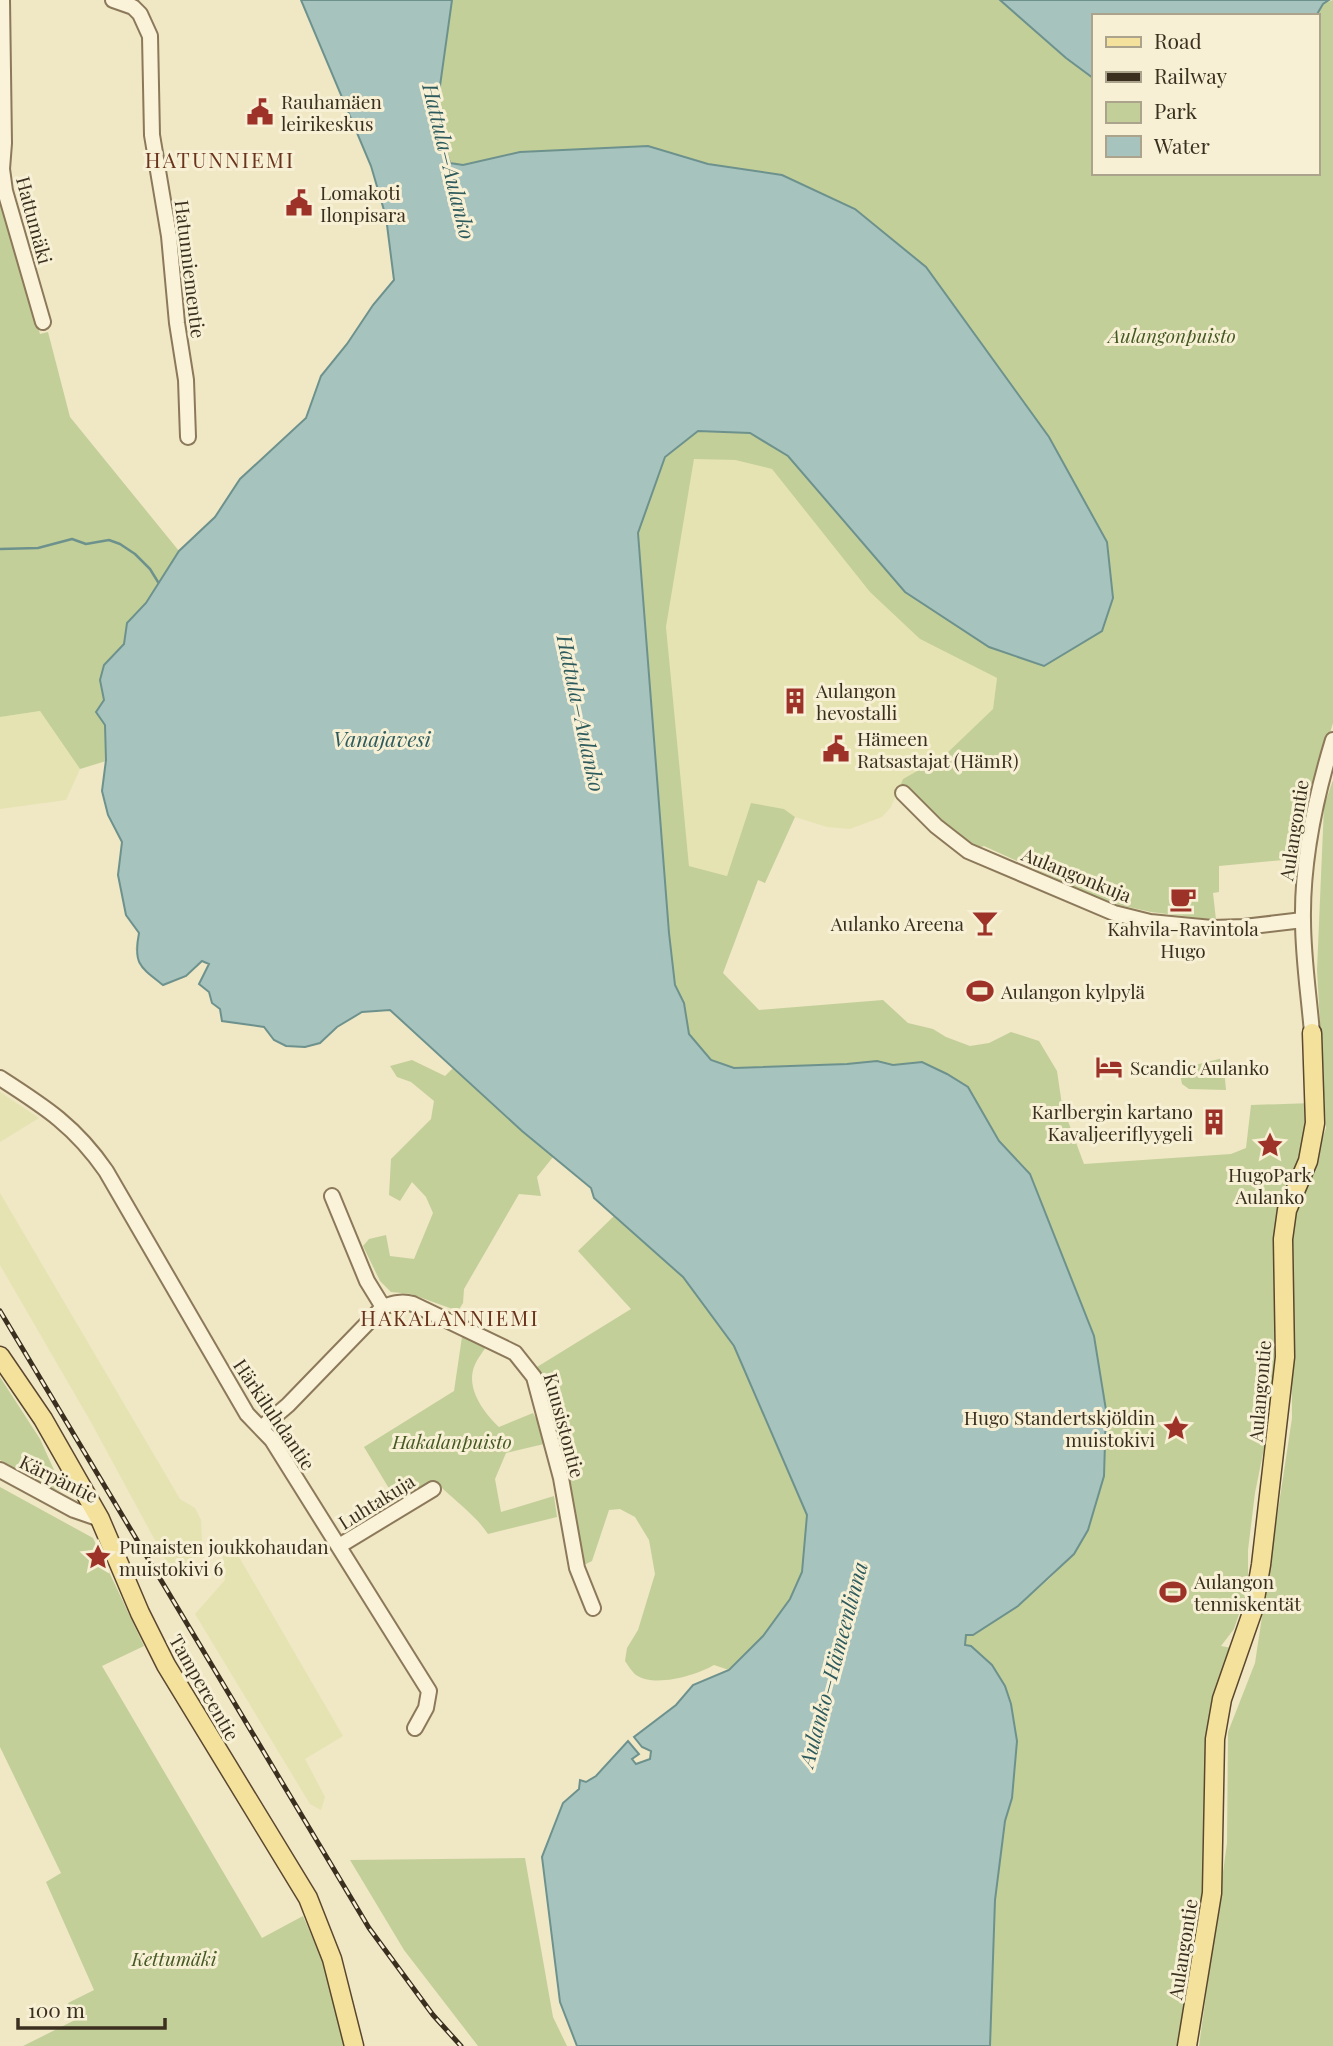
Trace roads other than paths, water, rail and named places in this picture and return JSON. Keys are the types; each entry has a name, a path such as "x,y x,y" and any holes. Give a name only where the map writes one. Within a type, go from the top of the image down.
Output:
{"main road":[{"name":"Aulangontie","path":"1187,2046 1212,1892 1215,1740 1222,1699 1253,1610 1261,1565 1285,1357 1282,1246 1287,1210 1308,1161 1315,1123 1312,1033"},
{"name":"Tampereentie","path":"0,1356 43,1419 100,1519 140,1613 166,1665 308,1898 331,1959 354,2046"}],"street":[{"name":"Hattumäki","path":"2,0 2,169 5,191 43,321"},
{"name":"Hatunniementie","path":"113,0 133,7 140,14 150,36 152,135 169,236 177,323 186,380 188,437"},
{"name":"Aulangontie","path":"1312,1033 1303,920 1306,857 1312,819 1333,740"},
{"name":"Aulangonkuja","path":"903,793 936,826 968,851 1114,913 1150,922 1212,928 1303,920"},
{"name":"Härkiluhdantie","path":"0,1078 62,1120 95,1156 247,1414 272,1440 429,1690 426,1708 415,1728"},
{"path":"261,1428 288,1405 383,1307 367,1281 332,1196"},
{"name":"Kuusistontie","path":"383,1307 405,1301 413,1304 515,1353 526,1364 534,1377 561,1478 576,1567 593,1608"},
{"name":"Kärpäntie","path":"0,1470 74,1510 100,1519"},
{"name":"Luhtakuja","path":"340,1546 433,1489"}],"water":[{"name":"Vanajavesi","path":"301,0 452,0 439,93 438,122 450,163 463,165 520,152 648,146 708,164 782,175 855,209 926,267 1049,437 1107,542 1113,598 1102,631 1044,666 989,647 905,592 788,456 750,433 698,431 665,457 638,533 669,933 675,985 684,1003 689,1034 711,1060 734,1068 877,1061 893,1065 922,1062 968,1087 999,1141 1030,1174 1094,1336 1106,1410 1104,1476 1088,1530 1074,1554 1018,1606 973,1635 966,1635 965,1645 971,1646 992,1665 1005,1686 1017,1741 1012,1798 1005,1821 995,1900 990,2046 577,2046 560,2002 542,1857 563,1803 579,1789 580,1780 586,1782 596,1776 628,1741 639,1754 632,1759 636,1764 650,1759 651,1751 642,1747 634,1737 676,1705 693,1685 729,1670 763,1636 790,1599 802,1572 807,1515 734,1346 683,1277 594,1198 591,1188 522,1131 390,1010 362,1012 337,1027 320,1043 305,1047 286,1046 274,1040 264,1027 222,1021 220,1009 212,1003 209,992 199,984 209,964 202,961 186,976 163,985 140,964 137,952 139,933 126,915 118,875 122,842 108,815 102,791 106,760 105,725 96,712 104,700 100,680 104,665 124,644 127,623 146,603 179,551 215,517 240,479 306,418 321,376 394,280 386,217 371,166"},
{"path":"1000,0 1329,0 1317,14 1092,14 1092,77"}],"waterway":[{"path":"0,549 38,548 72,539 86,544 109,540 135,554 158,582"}],"railway":[{"path":"0,1311 369,1928 433,2015 461,2046"}],"place":[{"name":"Rauhamäen leirikeskus","path":"260,112"},
{"name":"Lomakoti Ilonpisara","path":"299,203"},
{"name":"Aulangon hevostalli","path":"795,701"},
{"name":"Hämeen Ratsastajat (HämR)","path":"836,749"},
{"name":"Kahvila-Ravintola Hugo","path":"1183,899"},
{"name":"Aulanko Areena","path":"985,923"},
{"name":"Aulangon kylpylä","path":"980,991"},
{"name":"Scandic Aulanko","path":"1109,1067"},
{"name":"Karlbergin kartano Kavaljeeriflyygeli","path":"1214,1122"},
{"name":"HugoPark Aulanko","path":"1270,1145"},
{"name":"Hugo Standertskjöldin muistokivi","path":"1176,1428"},
{"name":"Punaisten joukkohaudan muistokivi 6","path":"98,1557"},
{"name":"Aulangon tenniskentät","path":"1173,1592"}],"district":[{"name":"HATUNNIEMI","path":"220,159"},
{"name":"HAKALANNIEMI","path":"450,1317"}],"water label":[{"name":"Hattula–Aulanko","path":"450,161"},
{"name":"Hattula–Aulanko","path":"582,713"},
{"name":"Aulanko–Hämeenlinna","path":"832,1664"}],"park label":[{"name":"Aulangonpuisto","path":"1172,335"},
{"name":"Hakalanpuisto","path":"452,1441"},
{"name":"Kettumäki","path":"174,1958"}]}
